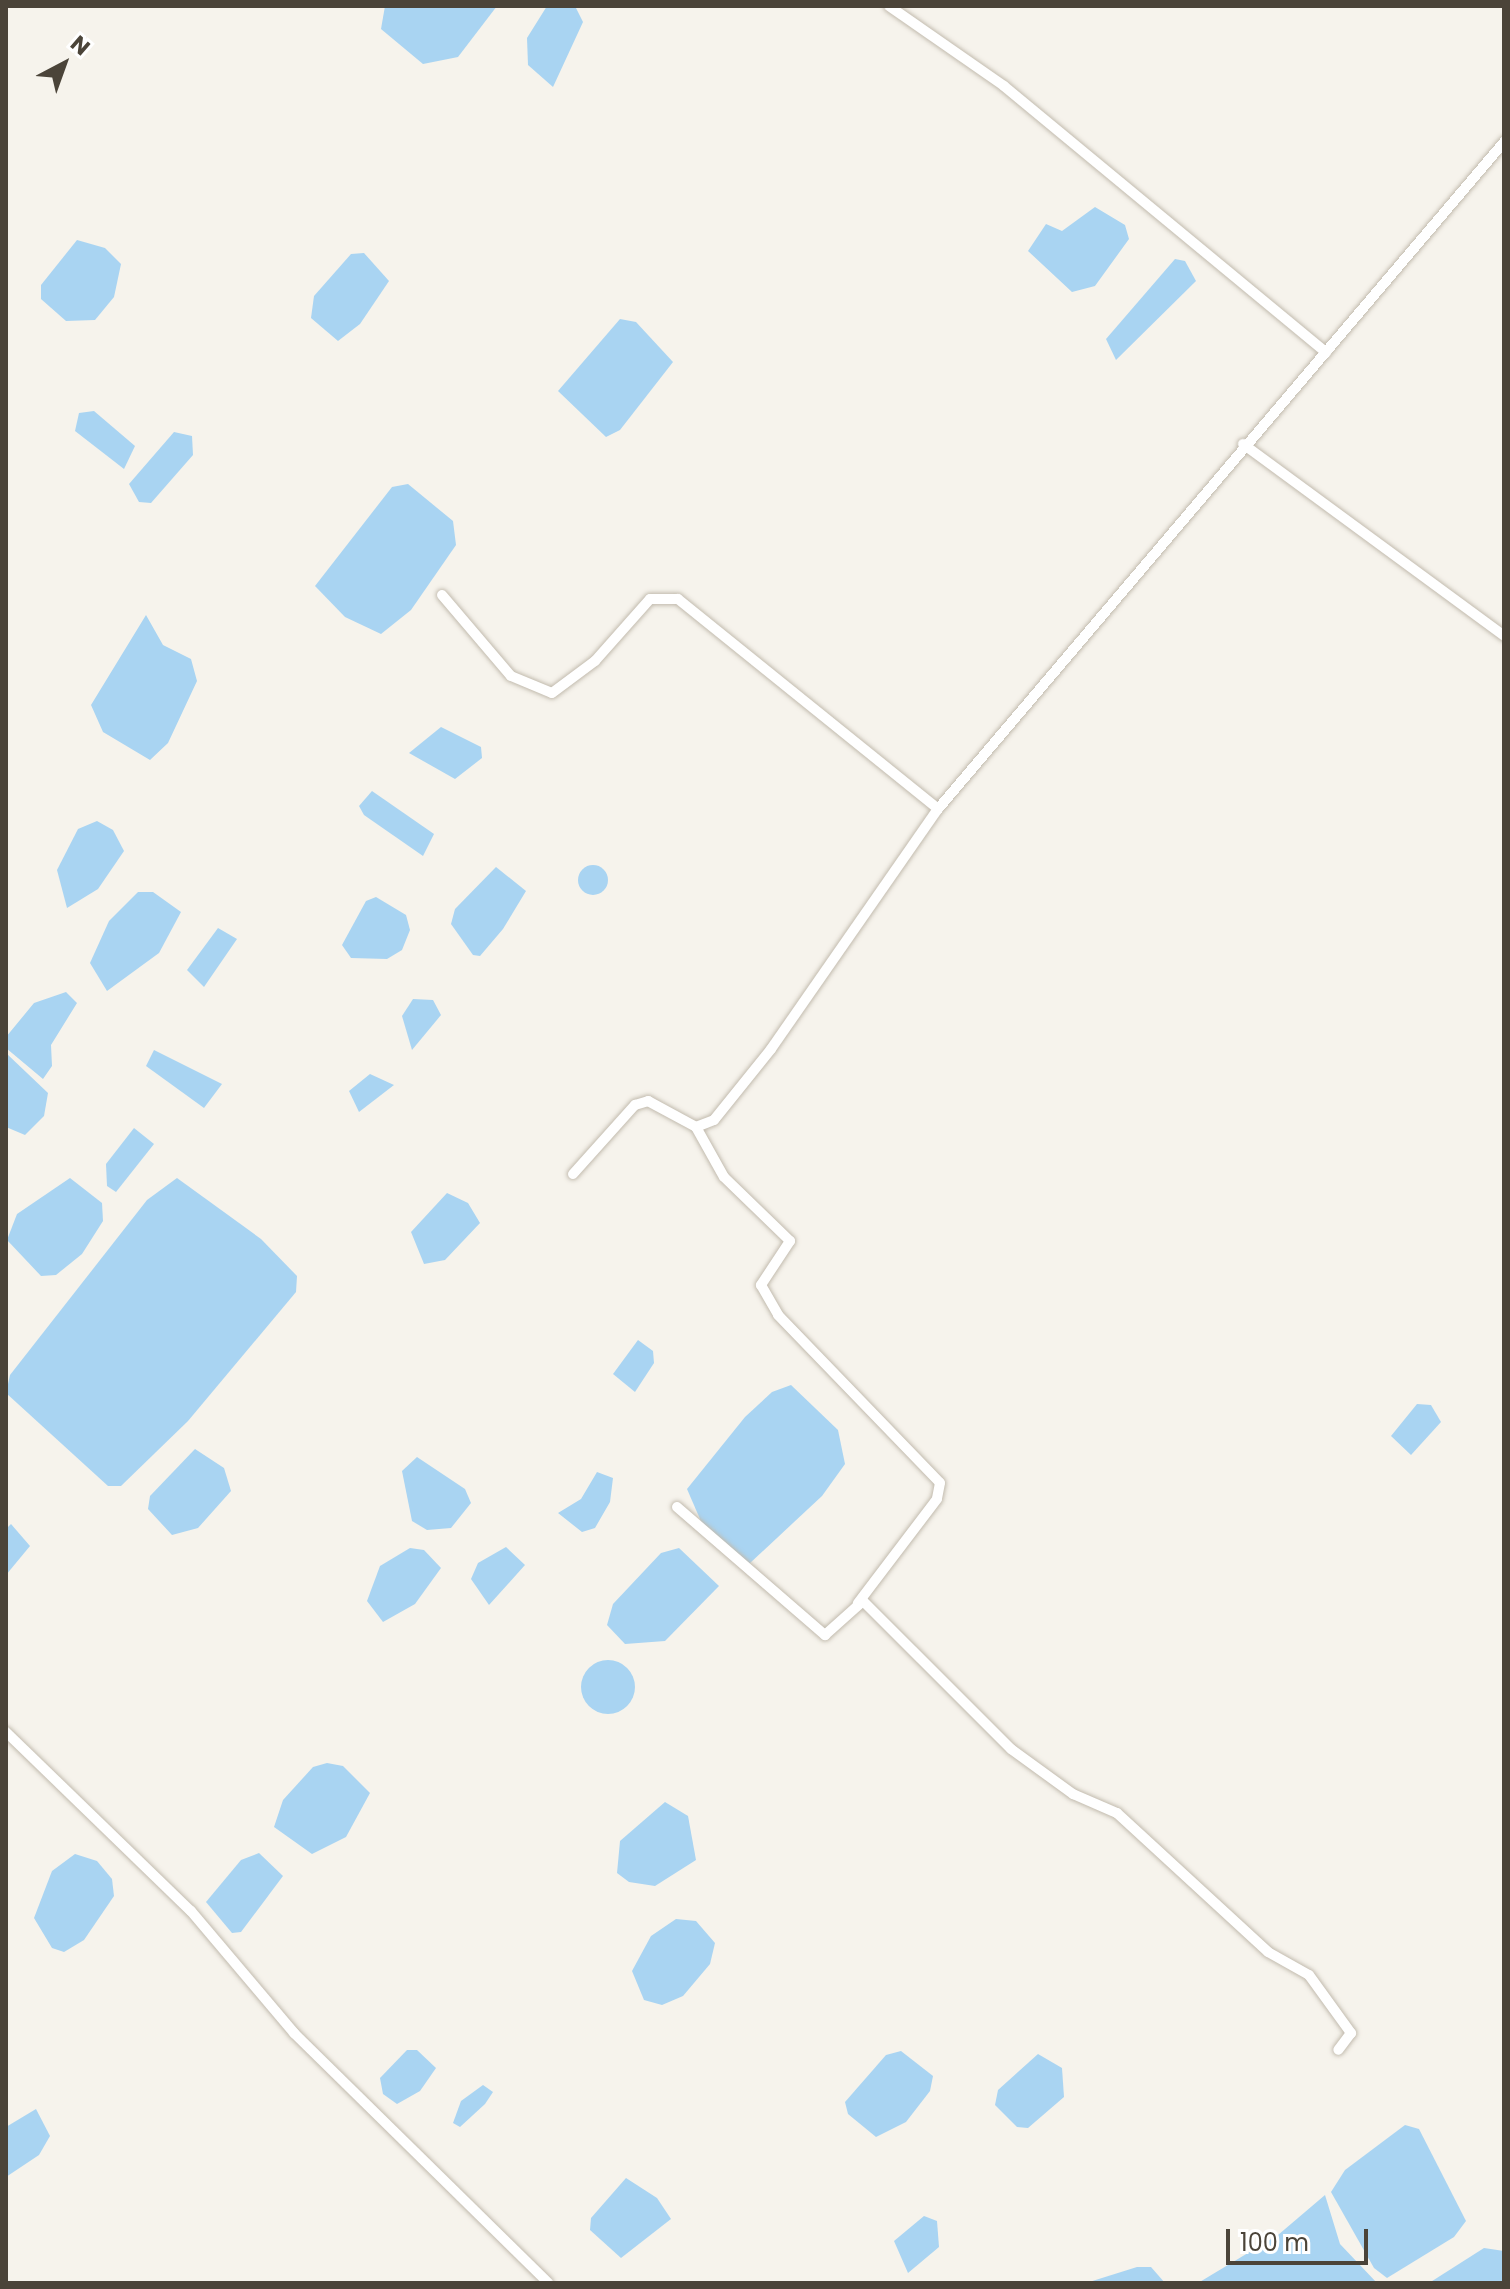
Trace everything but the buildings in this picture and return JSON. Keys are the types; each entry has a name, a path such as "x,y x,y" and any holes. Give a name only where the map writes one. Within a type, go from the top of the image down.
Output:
{"street":[{"path":"889,6 1004,86 1326,352"},
{"path":"696,1127 714,1120 771,1049 938,809 1243,444 1326,352 1504,142"},
{"path":"1243,444 1504,636"},
{"path":"442,595 511,676 552,693 595,661 650,599 678,599 938,809"},
{"path":"573,1174 635,1105 648,1101 696,1127 724,1177 790,1241 761,1285 778,1315 940,1483 937,1499 858,1603 825,1635 677,1507"},
{"path":"858,1603 878,1614 1011,1749 1073,1794 1117,1813 1268,1952 1309,1975 1351,2033 1338,2050"},
{"path":"6,1732 191,1911 294,2033 548,2283"}],"water":[{"path":"385,6 497,6 458,57 423,64 381,29"},
{"path":"547,6 575,6 583,22 553,87 528,65 527,38"},
{"path":"1095,207 1125,225 1129,239 1095,286 1072,292 1028,251 1046,224 1062,231"},
{"path":"77,240 105,248 121,264 114,297 95,320 66,321 41,299 41,285"},
{"path":"364,253 389,281 360,324 338,341 311,318 314,296 351,254"},
{"path":"1175,259 1185,261 1196,281 1116,360 1106,339"},
{"path":"620,319 636,322 673,362 620,430 606,437 558,391"},
{"path":"94,411 135,446 124,469 75,431 79,413"},
{"path":"174,432 192,436 193,455 151,503 139,502 129,484"},
{"path":"408,484 453,521 456,545 411,610 381,634 345,617 315,586 392,487"},
{"path":"146,615 163,645 191,659 197,681 168,743 150,760 103,732 91,705"},
{"path":"441,727 481,747 482,758 455,779 409,753"},
{"path":"372,791 434,834 423,856 364,815 359,806"},
{"path":"97,821 113,830 124,851 98,889 67,908 57,870 78,829"},
{"path":"593,865 604,869 608,880 604,891 593,895 582,891 578,880 582,869"},
{"path":"496,867 526,891 503,929 480,956 473,955 451,924 455,909"},
{"path":"138,892 153,892 181,912 159,953 107,991 90,963 109,921"},
{"path":"376,897 406,915 410,930 402,950 387,959 351,958 342,945 366,901"},
{"path":"218,928 237,939 204,987 187,970"},
{"path":"66,992 77,1003 51,1045 52,1066 43,1079 6,1048 6,1037 34,1003"},
{"path":"413,999 433,1000 441,1015 412,1050 402,1016"},
{"path":"154,1050 222,1084 204,1108 146,1066"},
{"path":"6,1053 48,1093 44,1116 25,1135 6,1127"},
{"path":"370,1074 394,1085 359,1112 349,1091"},
{"path":"134,1128 154,1144 116,1192 107,1186 106,1164"},
{"path":"70,1178 102,1203 103,1221 82,1254 56,1275 41,1276 7,1240 17,1214"},
{"path":"177,1178 261,1239 297,1276 296,1292 188,1421 121,1486 108,1486 6,1393 10,1375 147,1200"},
{"path":"447,1193 468,1203 480,1223 445,1260 424,1264 411,1232"},
{"path":"638,1340 653,1351 654,1363 635,1392 613,1374"},
{"path":"791,1385 838,1430 845,1464 822,1496 749,1564 703,1526 687,1489 745,1417 772,1392"},
{"path":"1417,1404 1431,1405 1441,1422 1411,1455 1391,1436"},
{"path":"195,1449 224,1468 231,1491 198,1528 172,1535 148,1509 150,1496"},
{"path":"417,1457 465,1489 471,1503 451,1528 427,1530 412,1521 402,1471"},
{"path":"597,1472 613,1478 610,1502 595,1528 582,1532 558,1513 581,1499"},
{"path":"11,1524 30,1546 6,1575 6,1529"},
{"path":"506,1547 525,1565 489,1605 471,1579 478,1563"},
{"path":"410,1548 424,1550 441,1568 415,1604 383,1622 367,1601 380,1566"},
{"path":"679,1548 719,1586 665,1641 625,1644 607,1625 613,1604 661,1553"},
{"path":"608,1660 627,1668 635,1687 627,1706 608,1714 589,1706 581,1687 589,1668"},
{"path":"327,1763 343,1766 370,1793 346,1837 312,1854 274,1827 283,1800 313,1767"},
{"path":"665,1802 688,1816 696,1860 655,1886 629,1882 617,1873 620,1841"},
{"path":"259,1853 283,1876 241,1932 232,1933 206,1902 241,1860"},
{"path":"75,1854 97,1861 112,1879 114,1896 84,1940 64,1952 52,1948 34,1918 52,1871"},
{"path":"676,1919 696,1921 715,1943 710,1964 683,1996 662,2005 644,2000 632,1971 651,1936"},
{"path":"407,2050 417,2050 436,2068 420,2091 397,2104 383,2094 380,2078"},
{"path":"901,2051 933,2076 930,2091 906,2122 876,2137 848,2114 845,2102 886,2055"},
{"path":"1038,2054 1062,2068 1064,2097 1028,2128 1017,2127 995,2105 998,2090"},
{"path":"483,2085 493,2092 485,2104 460,2127 453,2123 461,2101"},
{"path":"36,2109 50,2136 39,2155 6,2177 6,2127"},
{"path":"1405,2125 1419,2129 1466,2221 1454,2237 1387,2278 1374,2268 1331,2192 1345,2170"},
{"path":"626,2178 657,2198 671,2219 621,2258 590,2230 591,2218"},
{"path":"1325,2195 1340,2244 1377,2283 1198,2283 1278,2235"},
{"path":"924,2216 937,2221 939,2247 908,2273 894,2241"},
{"path":"1484,2248 1504,2251 1504,2283 1429,2283"},
{"path":"1137,2267 1151,2267 1165,2283 1086,2283"}]}
